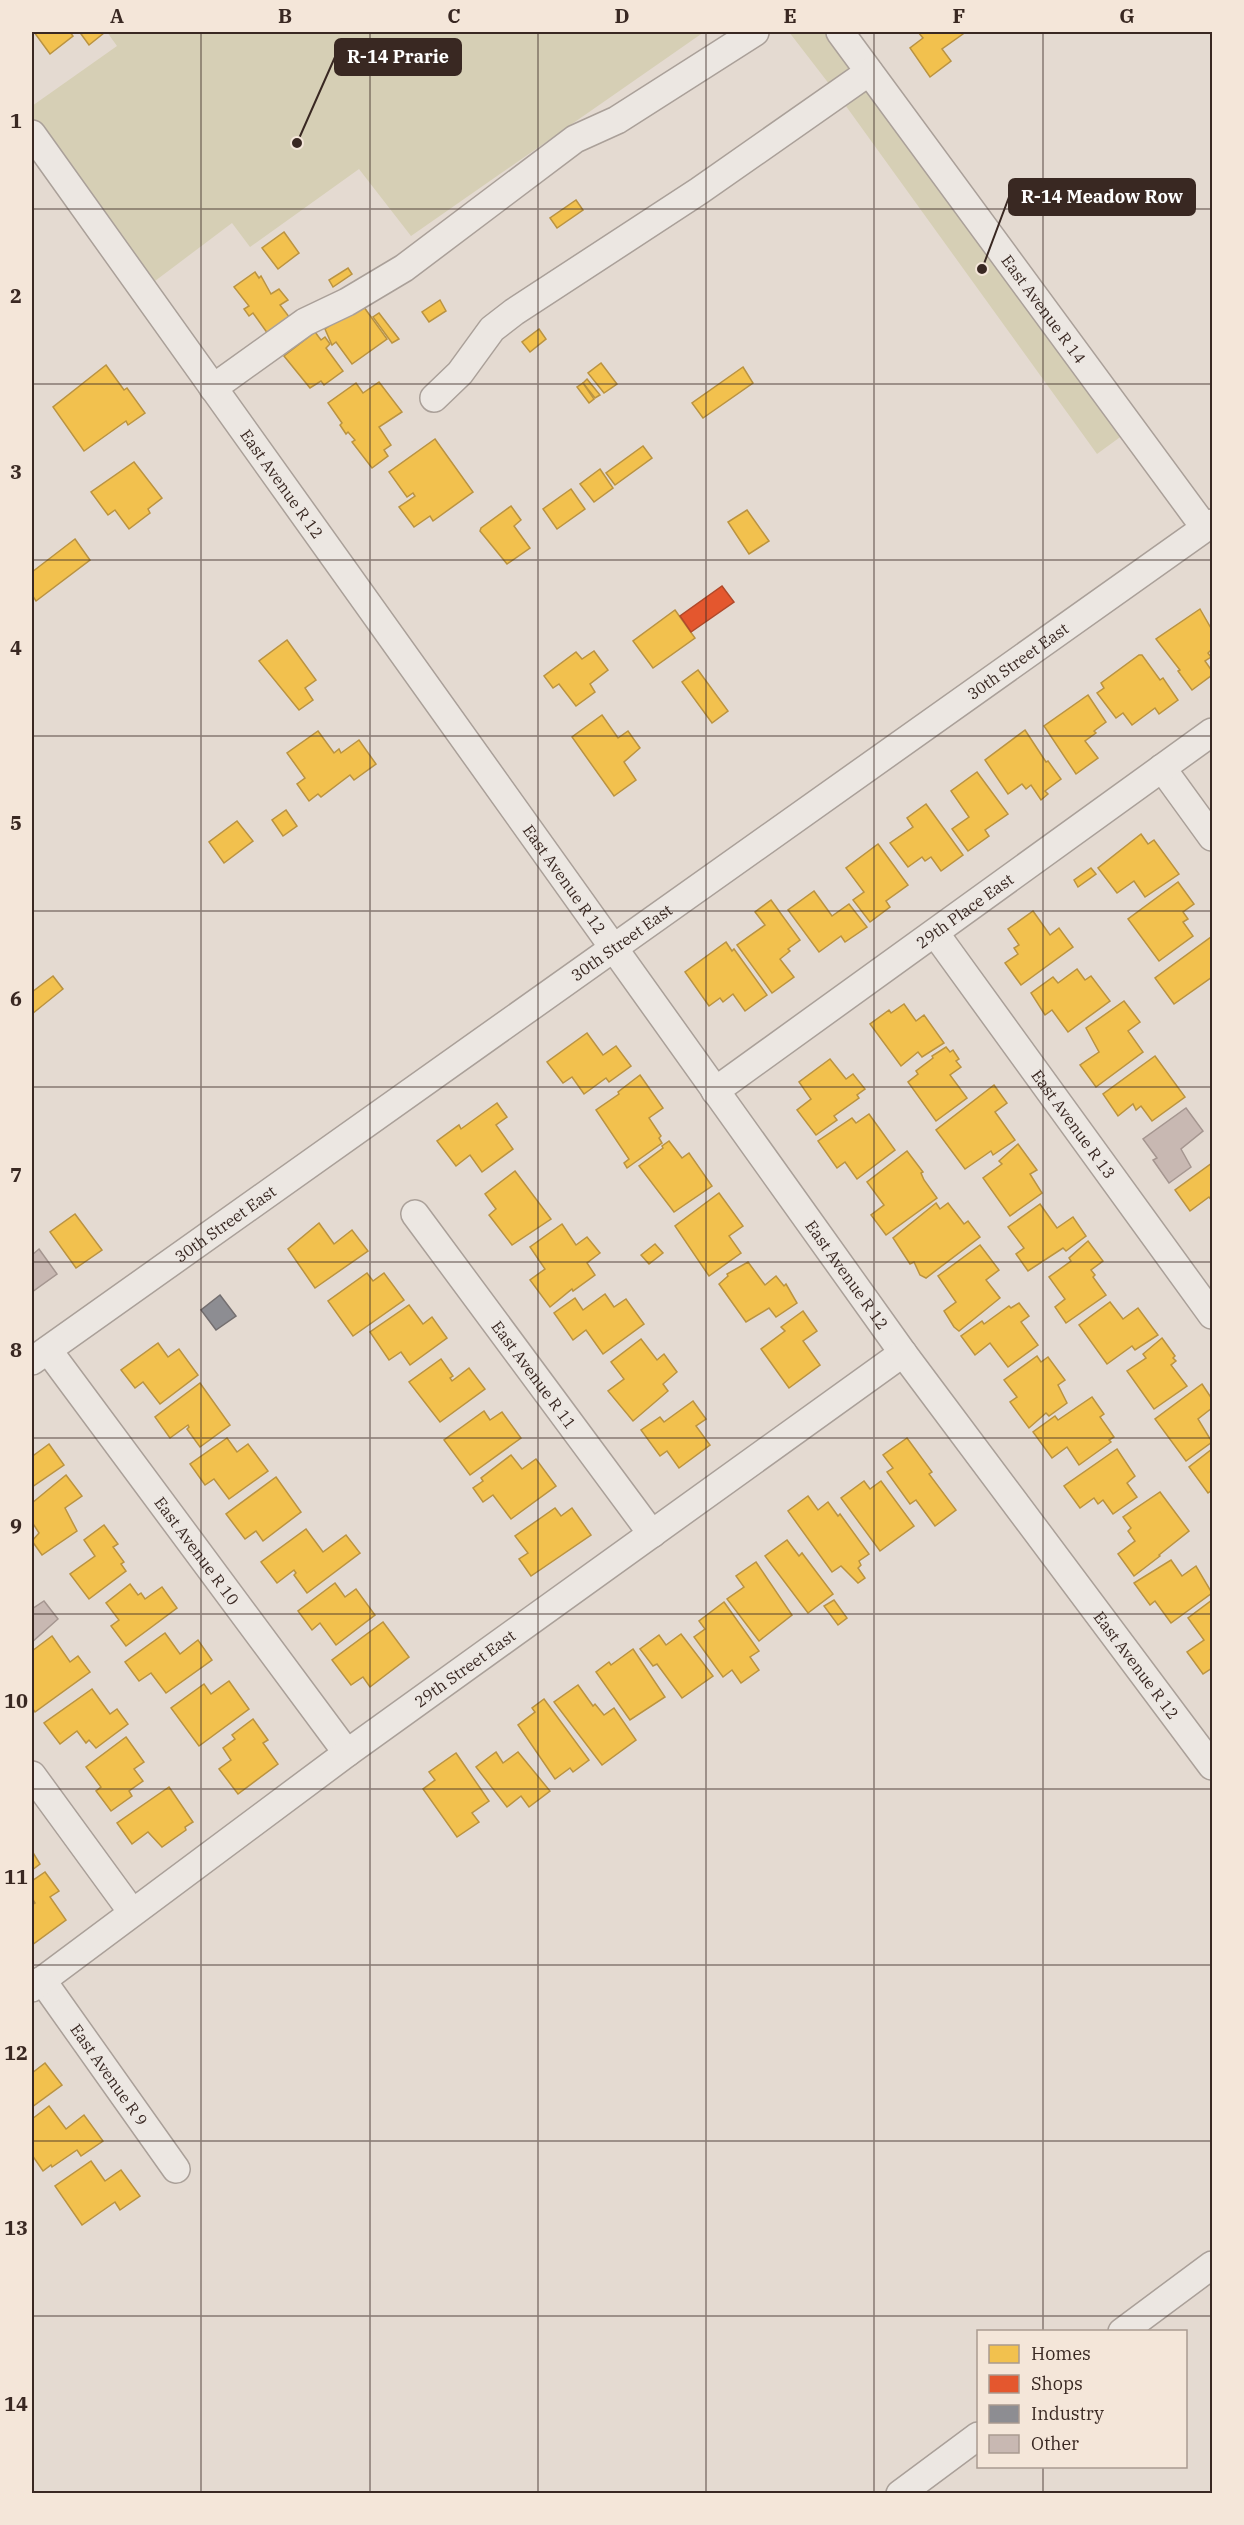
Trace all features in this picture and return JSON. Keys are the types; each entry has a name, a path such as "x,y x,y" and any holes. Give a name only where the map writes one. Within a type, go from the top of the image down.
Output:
{"street":[{"path":"213,388 305,322 347,302 404,268 575,140 617,120 755,32"},
{"name":"East Avenue R 14","path":"840,32 1209,526"},
{"path":"434,398 460,373 492,329 514,312 699,191 869,72"},
{"name":"East Avenue R 12","path":"32,134 903,1353 1212,1766"},
{"name":"30th Street East","path":"40,1355 1209,526"},
{"name":"29th Place East","path":"715,1091 1212,732"},
{"path":"1162,768 1212,837"},
{"name":"East Avenue R 13","path":"934,933 1212,1315"},
{"name":"East Avenue R 11","path":"415,1214 652,1534"},
{"name":"29th Street East","path":"37,1984 347,1753 903,1353"},
{"name":"East Avenue R 10","path":"40,1355 347,1753"},
{"path":"32,1775 132,1912"},
{"name":"East Avenue R 9","path":"37,1984 176,2169"},
{"path":"1123,2330 1212,2265"},
{"path":"900,2493 977,2437"}],"shaded area":[{"path":"107,32 704,32 411,236 359,169 250,247 232,223 151,284 32,118 32,106 117,46"},
{"path":"789,32 825,32 1123,435 1097,454 843,102"}],"building: Homes":[{"path":"34,32 70,32 73,36 50,54"},
{"path":"85,32 104,33 89,45 81,34"},
{"path":"918,32 961,32 963,34 942,49 951,61 930,77 910,48 923,38"},
{"path":"576,200 583,210 557,228 550,218"},
{"path":"284,232 299,253 278,269 262,248"},
{"path":"348,268 352,274 333,287 329,280"},
{"path":"255,272 259,278 261,276 271,294 279,289 288,300 280,305 290,318 268,334 253,313 249,316 244,309 249,306 234,287"},
{"path":"440,300 446,311 429,322 422,312"},
{"path":"361,303 387,339 352,364 336,342 332,345 325,329"},
{"path":"379,313 399,339 392,343 373,317"},
{"path":"539,329 546,339 530,352 522,342"},
{"path":"315,332 321,340 325,337 330,344 326,348 343,371 324,385 321,381 310,388 284,356"},
{"path":"601,363 617,384 604,393 588,373"},
{"path":"106,365 145,413 128,425 126,421 84,451 53,407"},
{"path":"743,367 753,383 703,418 692,403"},
{"path":"587,379 600,395 595,398 583,383"},
{"path":"379,382 402,412 379,427 391,445 384,450 388,456 372,468 352,442 355,440 348,432 346,434 340,425 342,423 328,403 356,383 363,393"},
{"path":"583,383 594,399 589,403 577,387"},
{"path":"435,439 473,492 433,521 430,516 414,527 399,507 415,496 413,493 407,497 389,472"},
{"path":"643,446 652,458 615,485 606,473"},
{"path":"134,462 162,498 148,509 150,513 129,529 115,510 108,515 91,492"},
{"path":"600,469 613,488 594,502 580,484"},
{"path":"571,489 585,509 557,529 543,509"},
{"path":"511,506 521,520 514,526 530,548 507,564 480,531"},
{"path":"747,510 769,541 749,554 728,522"},
{"path":"75,539 90,560 36,601 32,595 32,572"},
{"path":"1200,609 1212,630 1212,649 1208,653 1211,657 1205,661 1212,675 1192,690 1156,639"},
{"path":"675,610 695,638 653,668 633,641"},
{"path":"287,640 316,680 305,688 313,700 299,710 259,661"},
{"path":"594,651 608,670 590,684 595,692 576,706 559,684 553,688 544,676 576,652 582,659"},
{"path":"1142,655 1160,680 1163,678 1178,700 1159,714 1155,708 1132,725 1123,713 1116,718 1097,693 1104,688 1101,683"},
{"path":"698,670 728,711 712,723 682,682"},
{"path":"1088,695 1106,722 1085,741 1098,758 1076,774 1044,726"},
{"path":"602,715 618,738 628,731 640,748 624,762 636,780 614,796 572,737"},
{"path":"1025,730 1046,762 1048,761 1061,779 1045,791 1048,794 1041,800 1031,785 1026,789 1022,784 1008,794 985,760"},
{"path":"318,731 334,753 339,749 341,753 359,740 376,764 354,780 350,775 321,797 318,794 309,801 297,784 305,778 287,753"},
{"path":"977,772 1008,814 985,830 989,836 968,851 952,829 969,817 951,791"},
{"path":"926,804 963,855 941,871 931,857 925,861 922,857 908,867 890,843 913,827 907,818"},
{"path":"286,810 297,826 283,836 272,820"},
{"path":"237,821 253,841 224,863 209,842"},
{"path":"1141,834 1148,844 1154,840 1179,874 1145,897 1134,881 1117,893 1098,868"},
{"path":"878,844 908,885 886,901 890,907 870,922 853,900 864,892 846,868"},
{"path":"1091,868 1096,874 1078,887 1074,880"},
{"path":"1178,882 1194,904 1183,912 1188,919 1183,922 1193,936 1159,961 1128,919"},
{"path":"814,891 832,916 849,904 867,927 845,942 841,936 819,952 788,910"},
{"path":"771,900 800,940 780,959 794,977 772,993 737,945 765,925 755,912"},
{"path":"1033,911 1050,935 1059,928 1073,947 1021,985 1005,963 1018,954 1014,948 1019,945 1008,929"},
{"path":"1211,937 1212,977 1174,1004 1155,978"},
{"path":"726,942 732,951 734,949 767,995 745,1011 733,994 723,1002 720,998 709,1006 685,972"},
{"path":"1077,969 1085,980 1091,976 1110,1001 1068,1032 1052,1010 1045,1015 1031,993 1053,977 1058,983"},
{"path":"53,976 63,989 32,1014 32,992"},
{"path":"1124,1001 1140,1022 1128,1031 1143,1052 1096,1087 1080,1065 1099,1052 1086,1028"},
{"path":"904,1004 916,1021 924,1015 944,1043 922,1057 918,1052 901,1066 870,1024 889,1010 891,1013"},
{"path":"587,1033 603,1055 616,1046 631,1066 609,1082 606,1078 584,1094 572,1077 563,1083 547,1062"},
{"path":"946,1047 950,1052 953,1050 959,1059 956,1061 961,1067 950,1075 967,1098 936,1121 908,1082 918,1074 916,1071 933,1058 932,1056"},
{"path":"1155,1056 1185,1097 1152,1121 1141,1106 1136,1110 1133,1104 1118,1116 1103,1094"},
{"path":"830,1059 846,1079 853,1074 865,1089 857,1095 859,1098 834,1116 837,1120 816,1135 797,1110 811,1099 799,1082"},
{"path":"640,1075 663,1108 649,1118 661,1136 659,1138 662,1143 627,1168 624,1163 629,1159 596,1110"},
{"path":"994,1085 1007,1103 995,1112 1015,1140 993,1155 991,1151 965,1169 936,1130"},
{"path":"497,1103 507,1117 496,1125 513,1149 482,1172 470,1155 456,1166 437,1141 459,1125 461,1129"},
{"path":"869,1114 895,1150 857,1179 845,1162 837,1168 818,1141 852,1118 856,1123"},
{"path":"669,1141 682,1158 689,1153 712,1186 674,1212 639,1166"},
{"path":"1018,1144 1037,1170 1030,1174 1042,1193 1010,1216 983,1178 1002,1164 999,1161"},
{"path":"907,1151 923,1172 921,1173 924,1180 937,1198 886,1235 871,1215 884,1205 867,1182"},
{"path":"1212,1163 1212,1201 1209,1197 1190,1211 1175,1190"},
{"path":"515,1171 551,1219 512,1245 489,1215 496,1209 485,1194"},
{"path":"719,1193 743,1226 729,1236 741,1253 709,1276 675,1226"},
{"path":"936,1203 940,1209 948,1203 964,1224 968,1221 980,1237 926,1278 920,1275 914,1262 910,1264 893,1238"},
{"path":"1040,1204 1057,1228 1073,1217 1086,1236 1066,1251 1063,1248 1028,1271 1016,1254 1024,1248 1008,1227"},
{"path":"75,1214 102,1250 76,1268 50,1232"},
{"path":"319,1223 334,1244 352,1230 368,1251 315,1288 288,1249"},
{"path":"562,1224 576,1245 587,1237 600,1253 587,1263 595,1275 573,1291 572,1289 550,1307 530,1280 545,1269 530,1247"},
{"path":"1088,1241 1103,1261 1091,1270 1095,1275 1093,1277 1106,1295 1066,1323 1055,1307 1065,1299 1049,1277 1071,1261 1069,1258"},
{"path":"655,1244 663,1253 649,1264 641,1255"},
{"path":"980,1245 999,1270 986,1280 1000,1298 959,1331 944,1311 956,1302 938,1276"},
{"path":"748,1262 765,1285 776,1276 784,1286 786,1284 797,1303 776,1317 769,1308 746,1322 719,1284 728,1276 727,1274"},
{"path":"367,1273 373,1281 384,1273 404,1300 353,1336 328,1301"},
{"path":"605,1294 614,1307 626,1299 644,1324 603,1354 586,1330 573,1340 554,1313 575,1298 583,1310"},
{"path":"1110,1302 1123,1319 1138,1308 1158,1335 1135,1350 1132,1346 1107,1364 1079,1325"},
{"path":"1019,1303 1029,1316 1021,1322 1038,1345 1008,1367 990,1343 975,1355 961,1336 982,1321 984,1324 1009,1306 1011,1308"},
{"path":"409,1305 423,1324 432,1317 447,1338 410,1365 401,1352 389,1360 370,1332"},
{"path":"803,1311 817,1331 803,1341 820,1365 789,1388 761,1349 785,1331 781,1327"},
{"path":"1162,1338 1175,1356 1173,1358 1176,1361 1171,1365 1187,1386 1154,1409 1127,1371 1146,1358 1143,1354"},
{"path":"641,1339 657,1360 664,1354 677,1372 663,1384 668,1391 633,1421 608,1391 624,1379 611,1362"},
{"path":"158,1343 168,1357 179,1349 198,1375 160,1404 143,1382 135,1388 121,1370"},
{"path":"1037,1356 1041,1362 1048,1357 1065,1380 1058,1385 1067,1403 1049,1416 1046,1413 1029,1428 1010,1402 1017,1397 1004,1380"},
{"path":"441,1359 453,1376 450,1378 452,1381 469,1368 485,1389 440,1422 409,1382"},
{"path":"200,1383 230,1425 200,1447 187,1429 188,1425 170,1438 155,1417"},
{"path":"1202,1384 1212,1399 1212,1408 1198,1419 1212,1442 1186,1461 1155,1419"},
{"path":"1092,1397 1104,1414 1100,1417 1114,1437 1109,1440 1111,1442 1079,1465 1067,1447 1052,1458 1033,1432 1055,1416 1058,1420"},
{"path":"693,1401 706,1419 696,1426 710,1445 679,1468 667,1451 660,1456 641,1430 660,1417 664,1422"},
{"path":"484,1411 490,1420 502,1412 521,1438 470,1475 444,1440"},
{"path":"227,1438 237,1452 248,1444 268,1471 229,1499 214,1479 205,1485 190,1464"},
{"path":"907,1438 932,1472 929,1474 956,1510 935,1526 916,1500 910,1504 887,1472 893,1468 883,1455"},
{"path":"49,1444 64,1465 32,1487 32,1452 34,1455"},
{"path":"1117,1449 1135,1476 1127,1483 1137,1497 1113,1514 1103,1500 1098,1504 1094,1498 1080,1508 1064,1486"},
{"path":"1212,1449 1212,1490 1208,1493 1189,1467"},
{"path":"511,1455 522,1469 536,1459 556,1486 511,1519 493,1495 483,1502 473,1488 483,1481 481,1478"},
{"path":"66,1475 82,1496 65,1508 77,1531 42,1555 32,1541 39,1533 32,1522 32,1503"},
{"path":"276,1477 301,1512 263,1541 256,1531 245,1539 226,1514"},
{"path":"864,1481 870,1489 881,1481 914,1526 880,1551 841,1498"},
{"path":"1160,1492 1189,1531 1134,1576 1118,1554 1135,1541 1128,1531 1131,1528 1123,1517"},
{"path":"808,1496 818,1510 828,1502 838,1516 840,1514 869,1554 859,1561 861,1565 858,1568 865,1578 858,1583 841,1566 832,1572 788,1511"},
{"path":"555,1508 561,1516 572,1508 591,1535 531,1576 519,1559 528,1553 515,1536"},
{"path":"104,1525 118,1544 113,1547 124,1562 121,1564 126,1571 89,1599 70,1574 95,1556 84,1540"},
{"path":"306,1529 323,1552 346,1535 360,1553 307,1593 294,1575 296,1573 294,1570 277,1583 261,1562"},
{"path":"787,1540 799,1556 802,1553 833,1594 808,1613 765,1556"},
{"path":"1171,1560 1182,1576 1196,1566 1212,1593 1171,1623 1155,1601 1150,1605 1134,1583"},
{"path":"756,1562 792,1615 759,1641 727,1599 744,1587 736,1576"},
{"path":"335,1583 345,1597 356,1589 375,1615 336,1645 320,1623 312,1630 298,1611"},
{"path":"130,1584 138,1595 141,1593 145,1599 162,1587 177,1608 126,1646 111,1626 119,1620 106,1603"},
{"path":"834,1600 847,1618 838,1625 824,1606"},
{"path":"1212,1600 1212,1668 1203,1674 1187,1652 1204,1640 1188,1618"},
{"path":"724,1602 759,1651 750,1657 759,1670 741,1683 732,1670 723,1677 694,1637 705,1629 699,1621"},
{"path":"383,1622 409,1657 370,1687 363,1677 351,1685 332,1660"},
{"path":"165,1633 180,1654 198,1640 212,1660 166,1693 151,1673 139,1681 125,1662"},
{"path":"681,1634 713,1676 682,1698 657,1664 653,1666 640,1649 659,1635 666,1645"},
{"path":"52,1636 70,1662 78,1656 90,1672 35,1712 32,1708 32,1651"},
{"path":"633,1649 665,1697 630,1720 596,1672 609,1662 611,1665"},
{"path":"229,1681 249,1709 199,1746 171,1708 204,1684 211,1694"},
{"path":"578,1685 593,1706 595,1704 604,1715 614,1708 636,1740 602,1765 554,1702"},
{"path":"92,1689 110,1714 117,1709 128,1724 96,1748 89,1740 86,1743 77,1731 60,1744 44,1723"},
{"path":"544,1699 589,1760 573,1772 570,1768 555,1779 518,1725 535,1712 532,1708"},
{"path":"253,1719 268,1740 263,1743 278,1764 238,1794 219,1769 231,1760 223,1748 235,1739 232,1735"},
{"path":"126,1737 144,1762 134,1769 143,1781 129,1791 132,1796 111,1811 96,1791 101,1787 86,1767"},
{"path":"496,1752 503,1763 518,1752 550,1791 529,1807 521,1796 507,1807 476,1767"},
{"path":"456,1753 489,1801 472,1813 479,1822 457,1837 423,1789 435,1780 429,1772"},
{"path":"169,1787 193,1822 185,1827 186,1830 162,1847 148,1832 132,1844 117,1823"},
{"path":"32,1851 40,1864 32,1870"},
{"path":"45,1872 59,1891 50,1897 66,1920 32,1945 32,1905 35,1903 32,1898 32,1881"},
{"path":"45,2063 62,2085 32,2107 32,2073"},
{"path":"49,2106 66,2129 84,2115 103,2141 81,2156 77,2150 43,2171 32,2155 32,2119"},
{"path":"91,2161 105,2181 121,2170 140,2196 120,2210 115,2202 82,2225 55,2186"}],"building: Shops":[{"path":"722,586 734,602 691,632 680,616"}],"building: Industry":[{"path":"220,1295 236,1316 216,1330 201,1310"}],"building: Other":[{"path":"1186,1108 1203,1131 1181,1149 1191,1167 1169,1183 1153,1160 1157,1158 1143,1139"},
{"path":"39,1249 57,1274 32,1292 32,1255"},
{"path":"44,1601 58,1619 32,1642 32,1609"}],"place":[{"name":"R-14 Prarie","path":"297,143"},
{"name":"R-14 Meadow Row","path":"982,269"}]}
